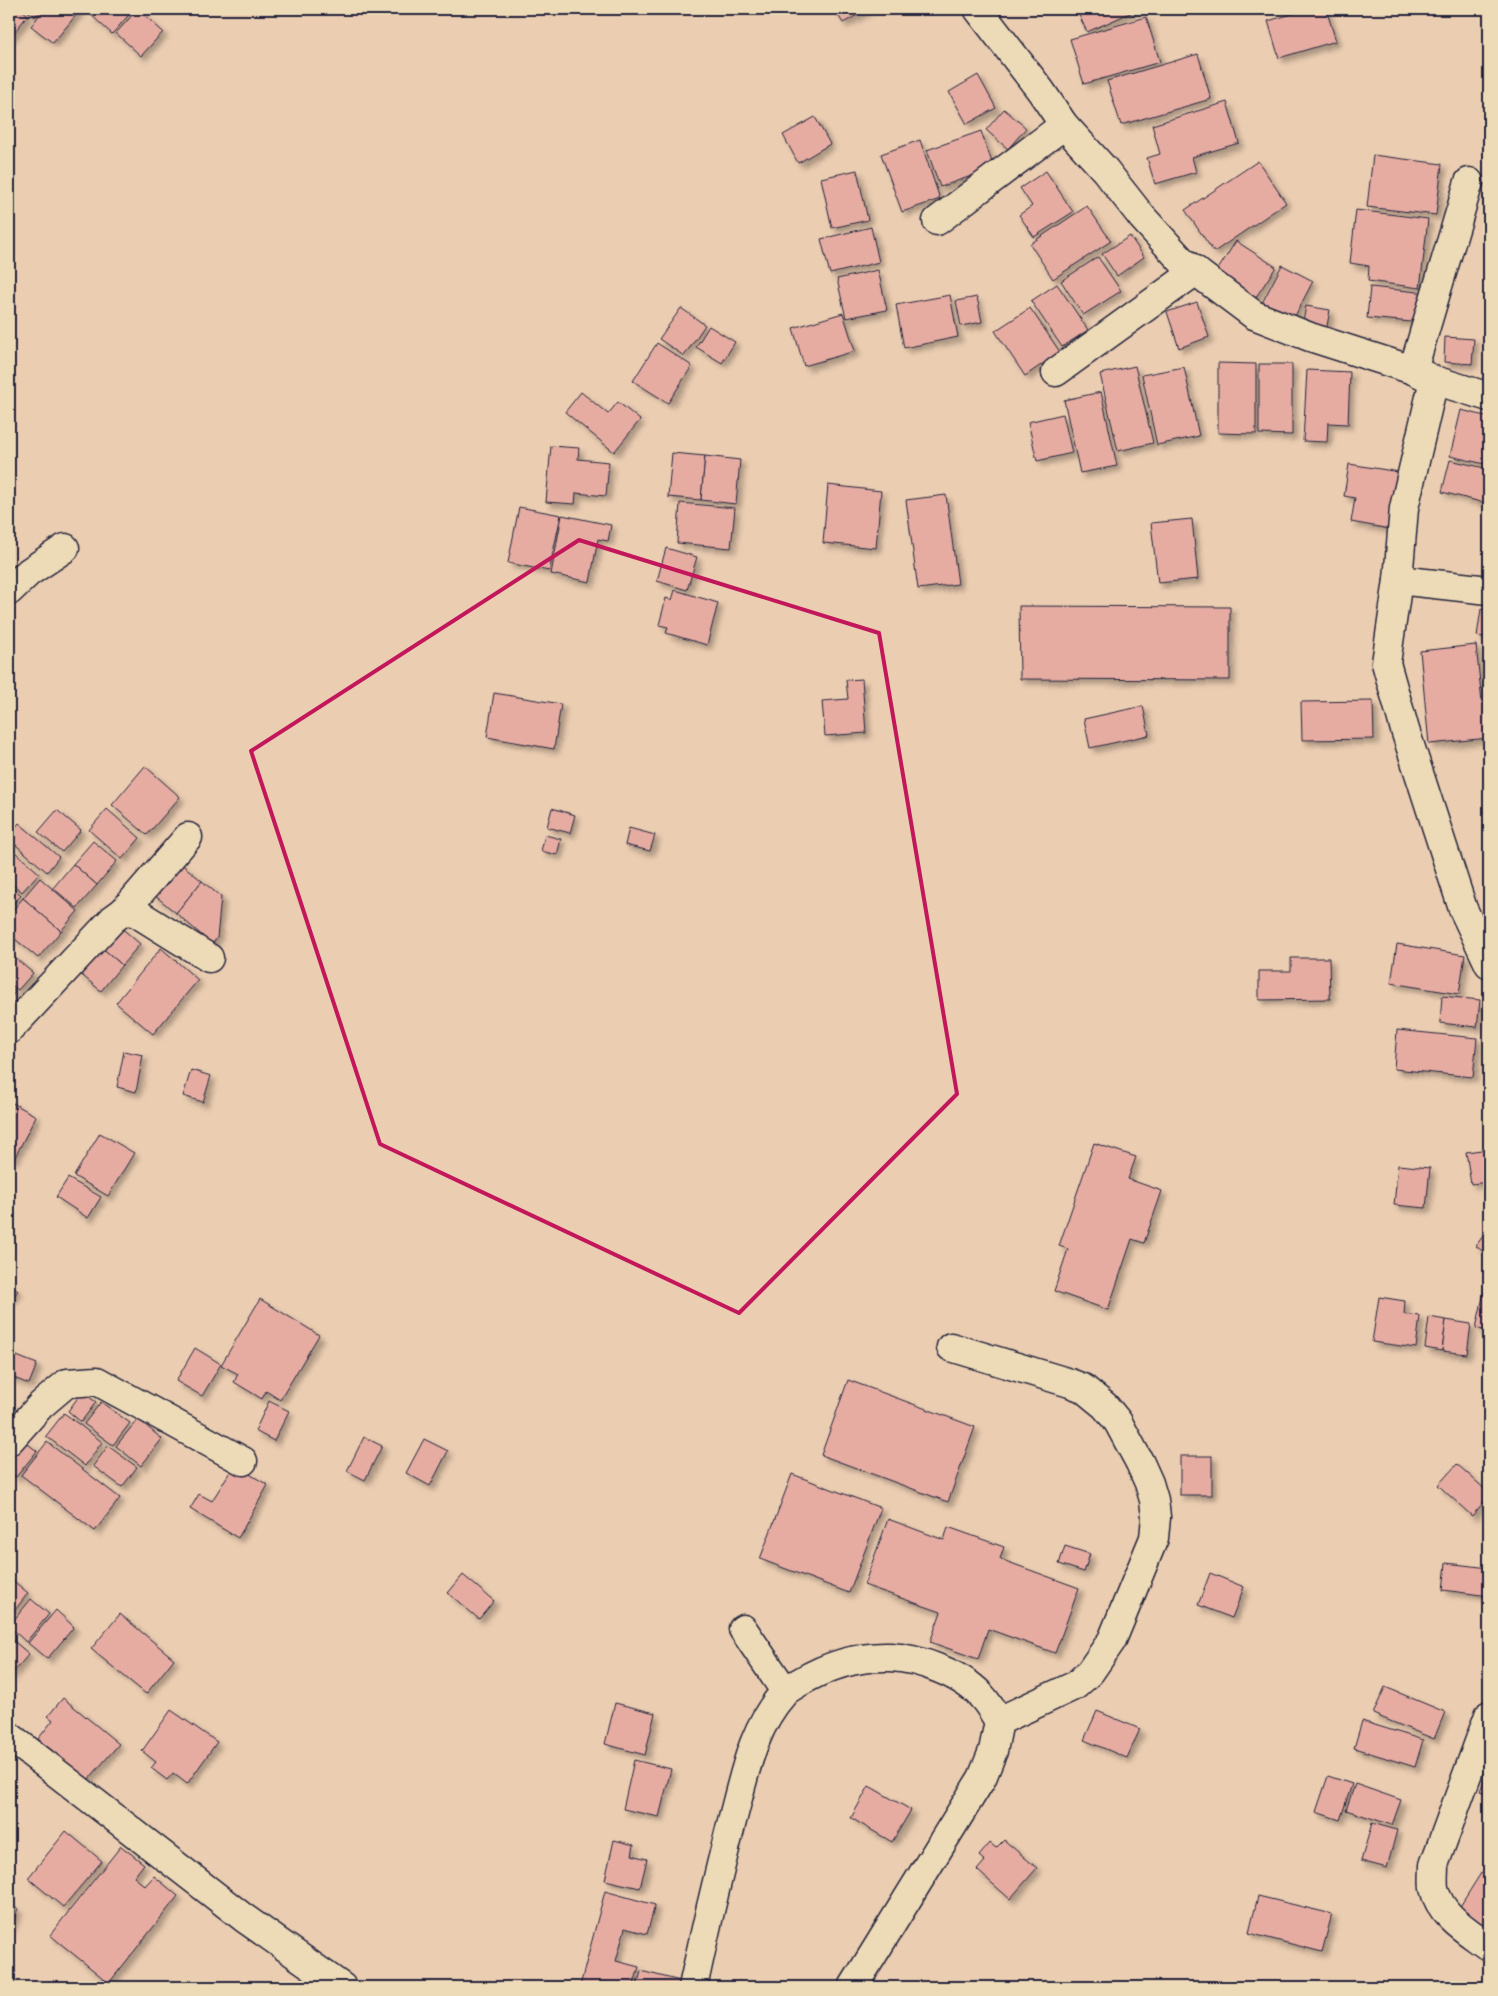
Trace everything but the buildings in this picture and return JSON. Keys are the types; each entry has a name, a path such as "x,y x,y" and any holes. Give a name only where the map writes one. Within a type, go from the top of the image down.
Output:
{"street":[{"path":"978,9 1041,91 1064,125 1182,261 1254,314 1310,336 1489,397"},
{"path":"937,221 1064,125"},
{"path":"1469,182 1424,375 1404,508 1398,580 1386,663 1405,730 1463,909 1489,964"},
{"path":"1056,372 1196,271"},
{"path":"9,591 29,572 65,548"},
{"path":"1398,580 1489,590"},
{"path":"9,1030 113,919 124,911 188,837"},
{"path":"124,911 135,912 209,958"},
{"path":"951,1347 1070,1383 1096,1397 1118,1422 1140,1462 1154,1500 1156,1517 1154,1538 1122,1617 1102,1657 1076,1685 999,1721"},
{"path":"9,1441 41,1405 67,1384 97,1381 244,1461"},
{"path":"742,1630 785,1691"},
{"path":"693,1987 712,1899 751,1749 767,1716 785,1691 815,1673 845,1662 874,1657 904,1657 937,1668 961,1680 983,1698 999,1721 993,1751 982,1778 853,1987"},
{"path":"1489,1715 1434,1864 1434,1887 1440,1904 1450,1918 1489,1947"},
{"path":"9,1736 244,1918 342,1987"}],"highlighted area":[{"path":"579,540 879,633 957,1094 739,1313 380,1144 251,751"}]}
